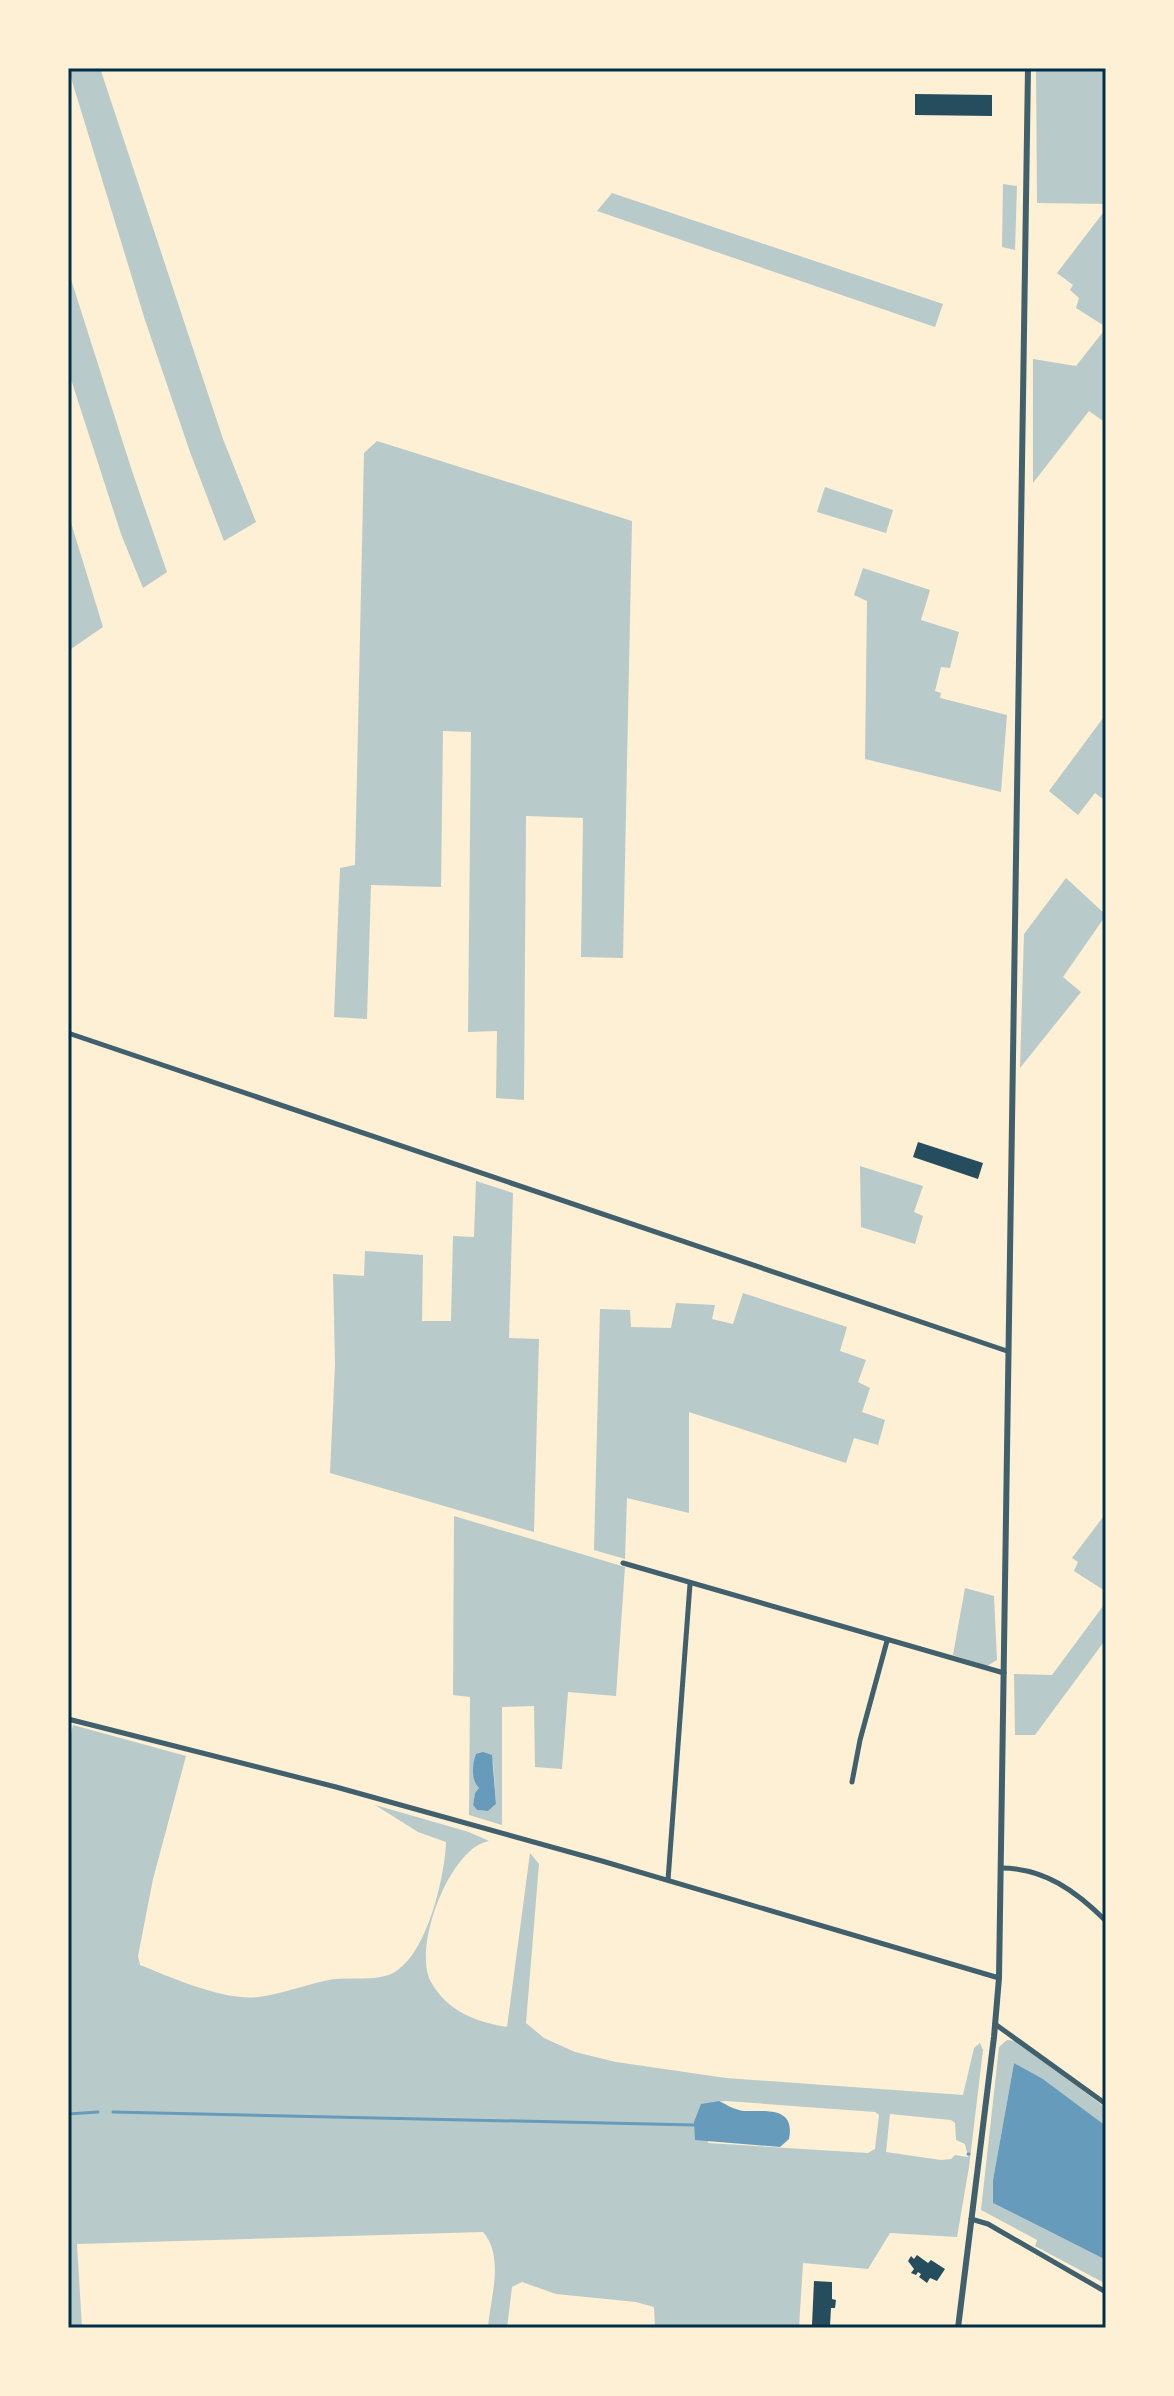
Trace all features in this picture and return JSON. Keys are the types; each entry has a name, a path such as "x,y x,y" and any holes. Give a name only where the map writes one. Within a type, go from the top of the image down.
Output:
{"street":[{"path":"958,2328 999,1978 1028,68"},
{"path":"68,1033 1007,1351"},
{"path":"623,1563 1004,1673"},
{"path":"668,1880 690,1584"},
{"path":"852,1782 887,1641"},
{"path":"68,1719 336,1787 668,1880 999,1978"},
{"path":"1001,1868 1017,1868 1060,1882 1084,1899 1106,1921"},
{"path":"995,2024 1106,2104"},
{"path":"971,2219 988,2224 1106,2292"}],"shaded area":[{"path":"68,68 100,68 223,439 256,522 224,541 145,320"},
{"path":"1036,68 1106,68 1106,204 1037,203"},
{"path":"1003,184 1017,186 1015,250 1002,247"},
{"path":"612,193 943,304 935,327 597,211"},
{"path":"1106,209 1106,327 1076,308 1079,298 1070,290 1073,285 1057,273"},
{"path":"68,270 167,572 143,588 121,534 68,370"},
{"path":"1106,328 1106,423 1089,411 1033,483 1033,359 1076,366"},
{"path":"377,441 632,521 623,958 581,957 583,818 526,816 524,1100 496,1098 497,1031 468,1032 471,732 443,731 441,887 371,885 367,1019 334,1017 340,868 355,865 364,453"},
{"path":"825,487 893,510 886,533 817,512"},
{"path":"68,513 103,627 68,651"},
{"path":"863,568 930,590 921,620 959,632 950,668 941,667 935,691 941,693 940,698 1007,715 1001,792 865,759 867,601 854,595"},
{"path":"1106,714 1106,801 1095,793 1078,815 1049,791"},
{"path":"1066,878 1106,915 1063,977 1081,992 1020,1068 1024,934"},
{"path":"860,1166 923,1186 914,1212 923,1216 915,1244 861,1227"},
{"path":"476,1181 513,1193 509,1338 539,1339 534,1532 330,1473 335,1364 333,1274 364,1276 365,1251 423,1255 422,1321 451,1321 453,1236 474,1237"},
{"path":"743,1293 847,1327 840,1351 866,1360 858,1382 870,1388 862,1412 885,1420 878,1445 854,1438 846,1463 689,1412 689,1513 627,1498 625,1559 594,1550 600,1309 630,1310 631,1327 671,1328 676,1303 715,1305 712,1319 733,1324"},
{"path":"1106,1513 1105,1591 1074,1571 1078,1562 1072,1558"},
{"path":"454,1516 625,1567 616,1696 568,1692 562,1769 535,1767 534,1706 502,1707 502,1825 469,1815 470,1697 453,1695","holes":["493,1761 496,1804 488,1811 477,1810 473,1805 479,1788 477,1785"]},
{"path":"965,1588 994,1596 997,1660 987,1666 953,1655"},
{"path":"1106,1602 1106,1639 1035,1735 1015,1735 1014,1674 1052,1675"},
{"path":"73,1725 186,1756 153,1879 138,1956 140,1965 198,1987 229,1996 258,1997 332,1980 385,1976 399,1969 422,1939 430,1919 442,1876 446,1842 418,1832 375,1805 469,1832 489,1841 475,1847 448,1879 438,1901 427,1946 426,1966 431,1982 445,2001 463,2014 507,2027 530,1853 539,1864 526,2023 544,2038 575,2052 616,2062 726,2078 963,2095 974,2048 980,2043 983,2050 957,2237 890,2233 868,2269 803,2263 799,2328 655,2328 654,2307 636,2302 556,2294 522,2282 512,2287 507,2328 488,2328 495,2266 490,2242 483,2232 77,2244 82,2328 68,2328 68,1747","holes":["712,2102 875,2112 879,2115 875,2149 868,2153 708,2143","890,2114 951,2120 955,2123 956,2140 965,2144 968,2157 955,2155 951,2159 941,2160 886,2152"]},
{"path":"1007,2040 1016,2041 1106,2108 1106,2126 1043,2079 1014,2063 993,2180 993,2203 1106,2260 1106,2284 1035,2246 1037,2240 981,2210 999,2047"}],"water":[{"path":"483,1752 492,1755 496,1804 488,1811 477,1810 473,1805 479,1788 473,1777 474,1763 476,1754"},
{"path":"1014,2063 1043,2079 1106,2126 1106,2260 993,2203 993,2180"},
{"path":"719,2101 741,2110 783,2115 790,2128 789,2139 780,2147 695,2140 694,2122 701,2104"}],"building":[{"path":"915,94 992,95 992,116 915,115"},
{"path":"918,1142 983,1163 978,1179 913,1157"},
{"path":"917,2255 945,2269 937,2281 930,2278 927,2283 918,2272 916,2275 911,2273 914,2269 908,2261 911,2256 914,2259"},
{"path":"814,2281 832,2282 832,2299 836,2300 835,2308 831,2308 830,2326 812,2325"}],"waterway":[{"path":"68,2114 98,2112"},
{"path":"113,2112 694,2125"}]}
